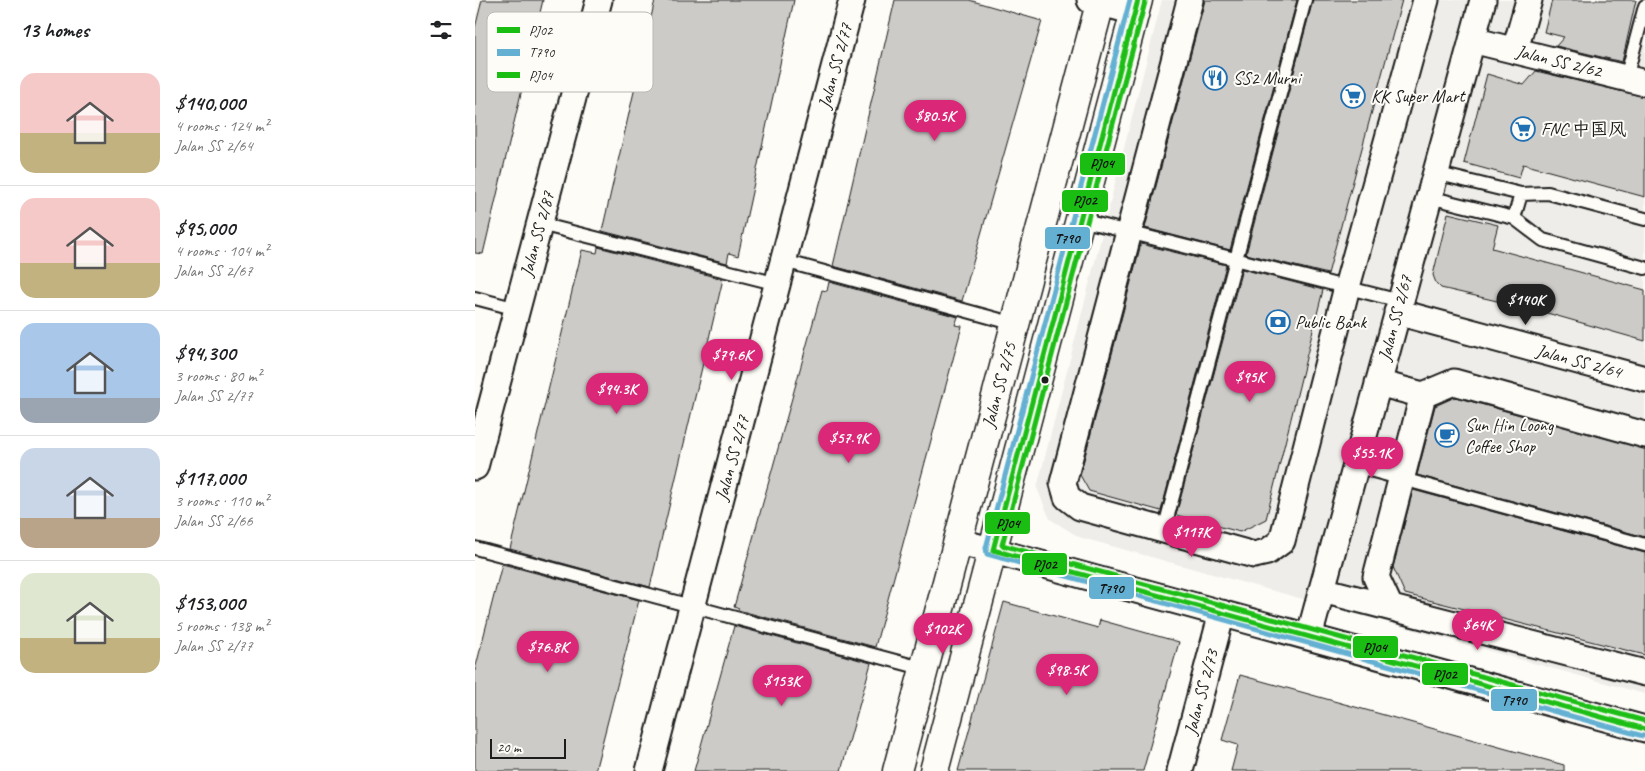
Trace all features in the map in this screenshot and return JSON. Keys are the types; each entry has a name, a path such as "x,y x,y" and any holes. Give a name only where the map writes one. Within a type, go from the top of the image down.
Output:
{"street":[{"name":"Jalan SS 2/77","path":"649,771 853,0"},
{"path":"1190,0 1063,483 1067,497 1080,507 1254,555 1267,552 1282,541 1347,287 1426,0"},
{"name":"Jalan SS 2/67","path":"1309,637 1483,0"},
{"path":"1515,50 1529,0"},
{"path":"1097,1 1137,6"},
{"name":"Jalan SS 2/75","path":"897,771 1015,324 1097,1"},
{"name":"Jalan SS 2/75","path":"935,771 1137,6"},
{"name":"Jalan SS 2/62","path":"1472,40 1635,80"},
{"name":"Jalan SS 2/87","path":"475,467 575,92"},
{"name":"Jalan SS 2/64","path":"1399,306 1645,379"},
{"path":"1378,383 1423,395 1454,382 1645,435"},
{"path":"1390,607 1375,577 1423,395"},
{"path":"957,541 1645,728"},
{"path":"1322,590 1645,673"},
{"name":"Jalan SS 2/73","path":"1180,771 1222,613"}],"lane":[{"path":"1164,530 1305,0"},
{"path":"1635,80 1645,6"},
{"path":"1435,173 1521,194 1548,193 1645,219"},
{"path":"1514,218 1521,194"},
{"path":"1429,197 1514,218 1543,240 1645,268"},
{"path":"1081,220 1347,287 1399,306"},
{"path":"540,224 781,272 1015,324"},
{"path":"475,298 517,309"},
{"path":"1355,466 1645,545"},
{"path":"475,548 925,669"}],"shaded area":[{"path":"1162,0 1645,0 1645,694 1079,537 1050,519 1037,488"}],"building":[{"path":"482,0 543,0 540,12 487,12 487,92 521,92 483,254 475,253 475,28"},
{"path":"655,0 794,0 738,256 729,253 727,263 602,231 634,92 653,92 652,12"},
{"path":"895,0 969,0 1042,21 962,301 833,266"},
{"path":"1205,0 1297,0 1230,250 1145,228"},
{"path":"1313,0 1402,0 1328,274 1246,254"},
{"path":"1552,0 1636,0 1622,62 1556,46 1564,37 1544,32"},
{"path":"1536,71 1645,97 1645,197 1523,164 1519,178 1464,163 1487,74 1524,85"},
{"path":"1448,213 1498,225 1492,248 1645,290 1645,341 1540,311 1441,288 1436,283 1433,275"},
{"path":"1141,244 1226,265 1161,511 1089,491 1080,475"},
{"path":"598,247 723,279 650,587 510,549 582,250 597,253"},
{"path":"1242,269 1323,290 1266,519 1240,532 1176,515"},
{"path":"829,282 958,317 955,325 962,326 875,647 738,610 734,607 822,290 827,291"},
{"path":"1455,397 1645,449 1645,537 1417,475 1435,406"},
{"path":"1413,490 1645,553 1645,655 1405,594 1393,567"},
{"path":"502,564 639,600 595,771 475,771 475,670"},
{"path":"1004,602 1098,628 1100,620 1179,642 1143,771 958,771"},
{"path":"734,626 871,663 841,771 694,771"},
{"path":"1240,675 1564,765 1564,771 1231,771 1238,745 1222,740"}],"transit line":[{"name":"T790","path":"1130,0 986,548 987,554 1643,736"},
{"name":"PJ02","path":"1138,0 993,550 1645,729"},
{"name":"PJ04","path":"1145,2 1002,545 1645,721"}],"place":[{"name":"SS2 Murni","path":"1215,78"},
{"name":"KK Super Mart","path":"1353,96"},
{"name":"FNC 中国风","path":"1523,129"},
{"name":"Public Bank","path":"1278,322"},
{"name":"Sun Hin Loong Coffee Shop","path":"1447,435"}]}
